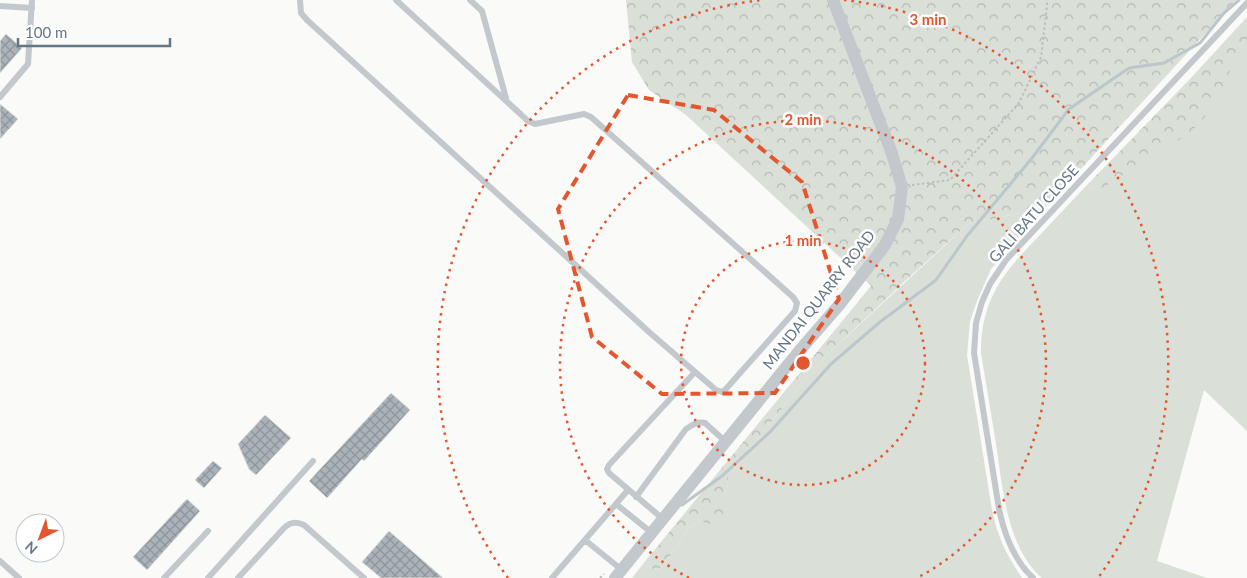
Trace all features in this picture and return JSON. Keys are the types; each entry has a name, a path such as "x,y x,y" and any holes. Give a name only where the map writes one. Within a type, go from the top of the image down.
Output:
{"street":[{"name":"MANDAI QUARRY ROAD","path":"618,574 800,350 840,304 885,245 898,219 902,187 833,0"}],"lane":[{"path":"0,97 28,64 32,0"},
{"path":"300,0 301,13 307,20 642,326 716,390 722,392 725,390 795,311 797,303 793,297 591,117 584,114 535,124 528,121 396,0"},
{"path":"470,0 482,11 506,100"},
{"name":"GALI BATU CLOSE","path":"1033,578 1012,550 998,509 974,353 976,323 982,302 990,284 1006,260 1247,3"},
{"path":"0,6 32,8"},
{"path":"663,519 628,490 607,469 609,464 695,372"},
{"path":"636,497 686,429 700,422 705,423 726,442"},
{"path":"208,578 313,461"},
{"path":"552,578 628,490"},
{"path":"616,504 652,533"},
{"path":"238,578 284,528 298,522 304,524 364,578"},
{"path":"168,577 208,531"},
{"path":"585,540 618,574"},
{"path":"0,561 19,578"}],"path":[{"path":"902,187 950,180 1019,104 1040,57 1047,6 1046,0"}],"highlighted area":[{"path":"628,95 714,110 802,182 839,299 775,393 662,394 592,337 558,209"}],"green space":[{"path":"626,0 1236,0 1045,208 968,224 828,354 802,383 728,477 727,489 719,499 725,515 716,526 701,521 689,527 662,568 653,569 643,564 871,286 686,115 649,90 632,62"},
{"path":"1247,17 1247,40 1241,47 1213,108 1190,133 1099,190 1087,185 1189,80"},
{"path":"1247,40 1247,431 1204,390 1157,561 1207,578 1042,578 1030,565 1013,533 1004,497 981,353 985,317 990,302 996,288 1015,262 1087,185 1099,190"},
{"path":"1045,208 991,269 970,321 967,355 994,520 1003,546 1022,578 632,578 643,564 653,569 662,568 689,527 701,521 727,489 728,477 802,383 828,354 968,224"}],"building":[{"path":"6,34 22,48 0,73 0,41"},
{"path":"0,104 18,119 0,139"},
{"path":"391,393 410,410 364,461 362,459 327,498 309,481"},
{"path":"265,415 291,438 256,475 249,469 238,444"},
{"path":"213,461 222,468 204,488 195,480"},
{"path":"187,499 200,511 147,570 133,557"},
{"path":"389,531 443,578 381,578 362,562"}],"waterway":[{"path":"682,505 722,476 770,432 831,364 880,322 936,280 967,236 1032,158 1069,109 1129,68 1164,63 1200,43 1224,13 1239,0"}]}
